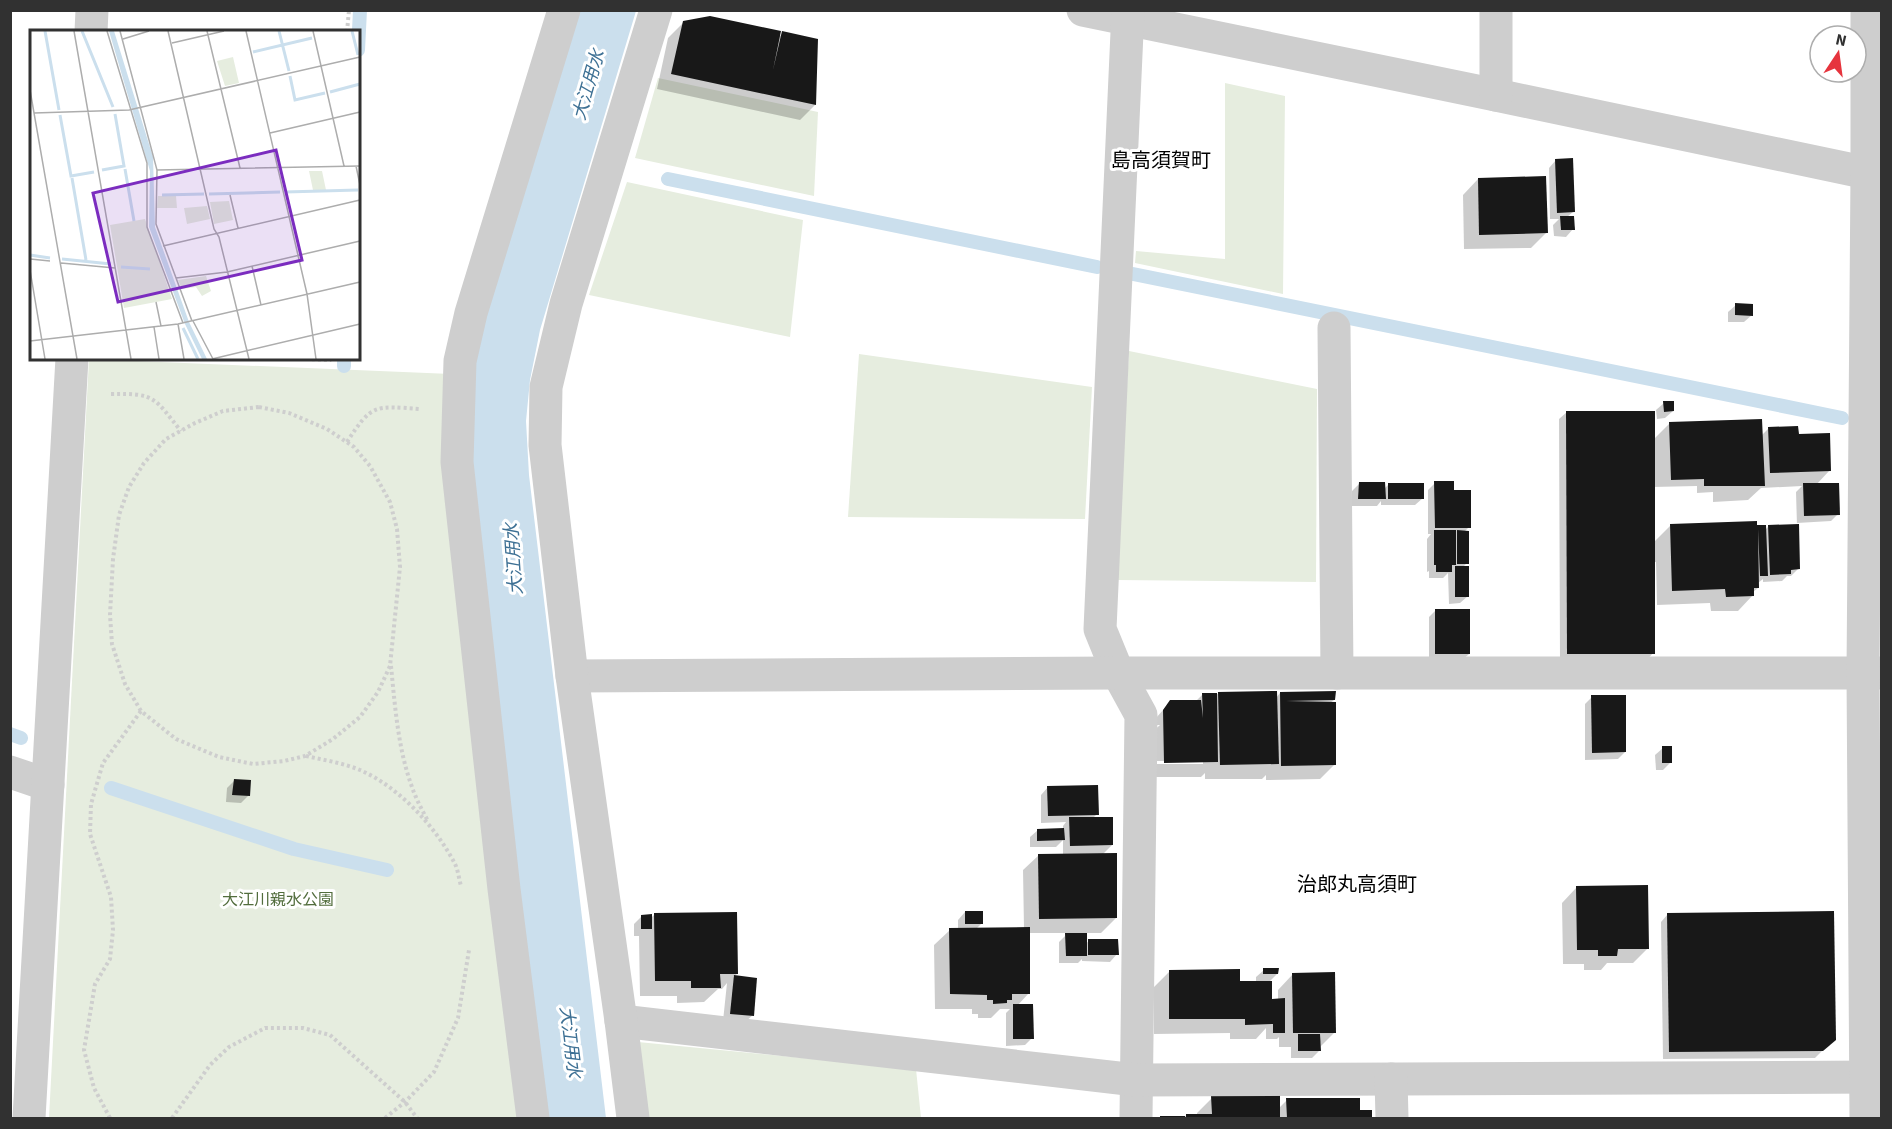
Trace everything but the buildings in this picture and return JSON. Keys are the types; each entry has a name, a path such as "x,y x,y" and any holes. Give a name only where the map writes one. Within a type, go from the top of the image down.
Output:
{"street":[{"path":"91,30 92,10"},
{"path":"533,1119 504,889 457,462 457,411 460,361 471,313 564,10"},
{"path":"633,1119 572,676 545,445 546,387 566,304 656,10"},
{"path":"1083,10 1128,16 1874,174"},
{"path":"1496,10 1496,94"},
{"path":"1866,1119 1874,1077 1872,673 1874,174 1867,10"},
{"path":"1128,16 1100,628 1118,673 1141,715 1136,1119"},
{"path":"1334,328 1338,673"},
{"path":"29,1119 72,360"},
{"path":"572,676 1872,673"},
{"path":"10,772 48,784"},
{"path":"621,1020 1136,1080 1874,1077"},
{"path":"1391,1079 1392,1119"}],"path":[{"path":"347,30 349,10"},
{"path":"70,395 143,395 156,400 181,431"},
{"path":"390,666 378,692 360,717 333,739 305,756 253,764 219,757 176,740 141,711 125,684 112,644 110,615 113,560 119,515 129,488 144,463 166,439 181,431 223,411 260,407 289,413 327,429 354,447 370,466 390,502 397,529 400,567 390,666 403,754 412,786 429,824 456,865 463,894"},
{"path":"347,442 362,418 376,408 457,411"},
{"path":"110,1119 94,1088 84,1050 95,984 110,959 113,930 111,897 90,834 91,804 103,763 141,711"},
{"path":"305,756 361,771 397,793 429,824"},
{"path":"385,1119 434,1072 458,1018 469,944"},
{"path":"172,1119 210,1065 229,1047 265,1028 303,1028 330,1035 405,1102 417,1119"}],"green space":[{"path":"658,78 818,112 814,196 635,158"},
{"path":"1225,83 1285,96 1283,294 1135,263 1136,251 1225,259"},
{"path":"627,182 803,220 790,337 589,295"},
{"path":"1129,351 1317,389 1316,582 1116,580"},
{"path":"859,354 1092,387 1085,519 848,517"},
{"name":"大江川親水公園","path":"89,360 451,374 524,1118 49,1118"},
{"path":"638,1042 916,1069 921,1118 648,1118"}],"water":[{"name":"大江用水","path":"576,11 636,11 540,330 530,380 526,421 529,475 606,1118 547,1118 469,466 476,345"}],"waterway":[{"path":"359,30 360,10"},
{"path":"668,179 1097,267"},
{"path":"1133,274 1842,418"},
{"path":"344,360 344,366"},
{"path":"10,734 21,738"},
{"path":"111,788 294,849 387,870"}],"district":[{"name":"島高須賀町","path":"1161,161"},
{"name":"治郎丸高須町","path":"1357,885"}]}
